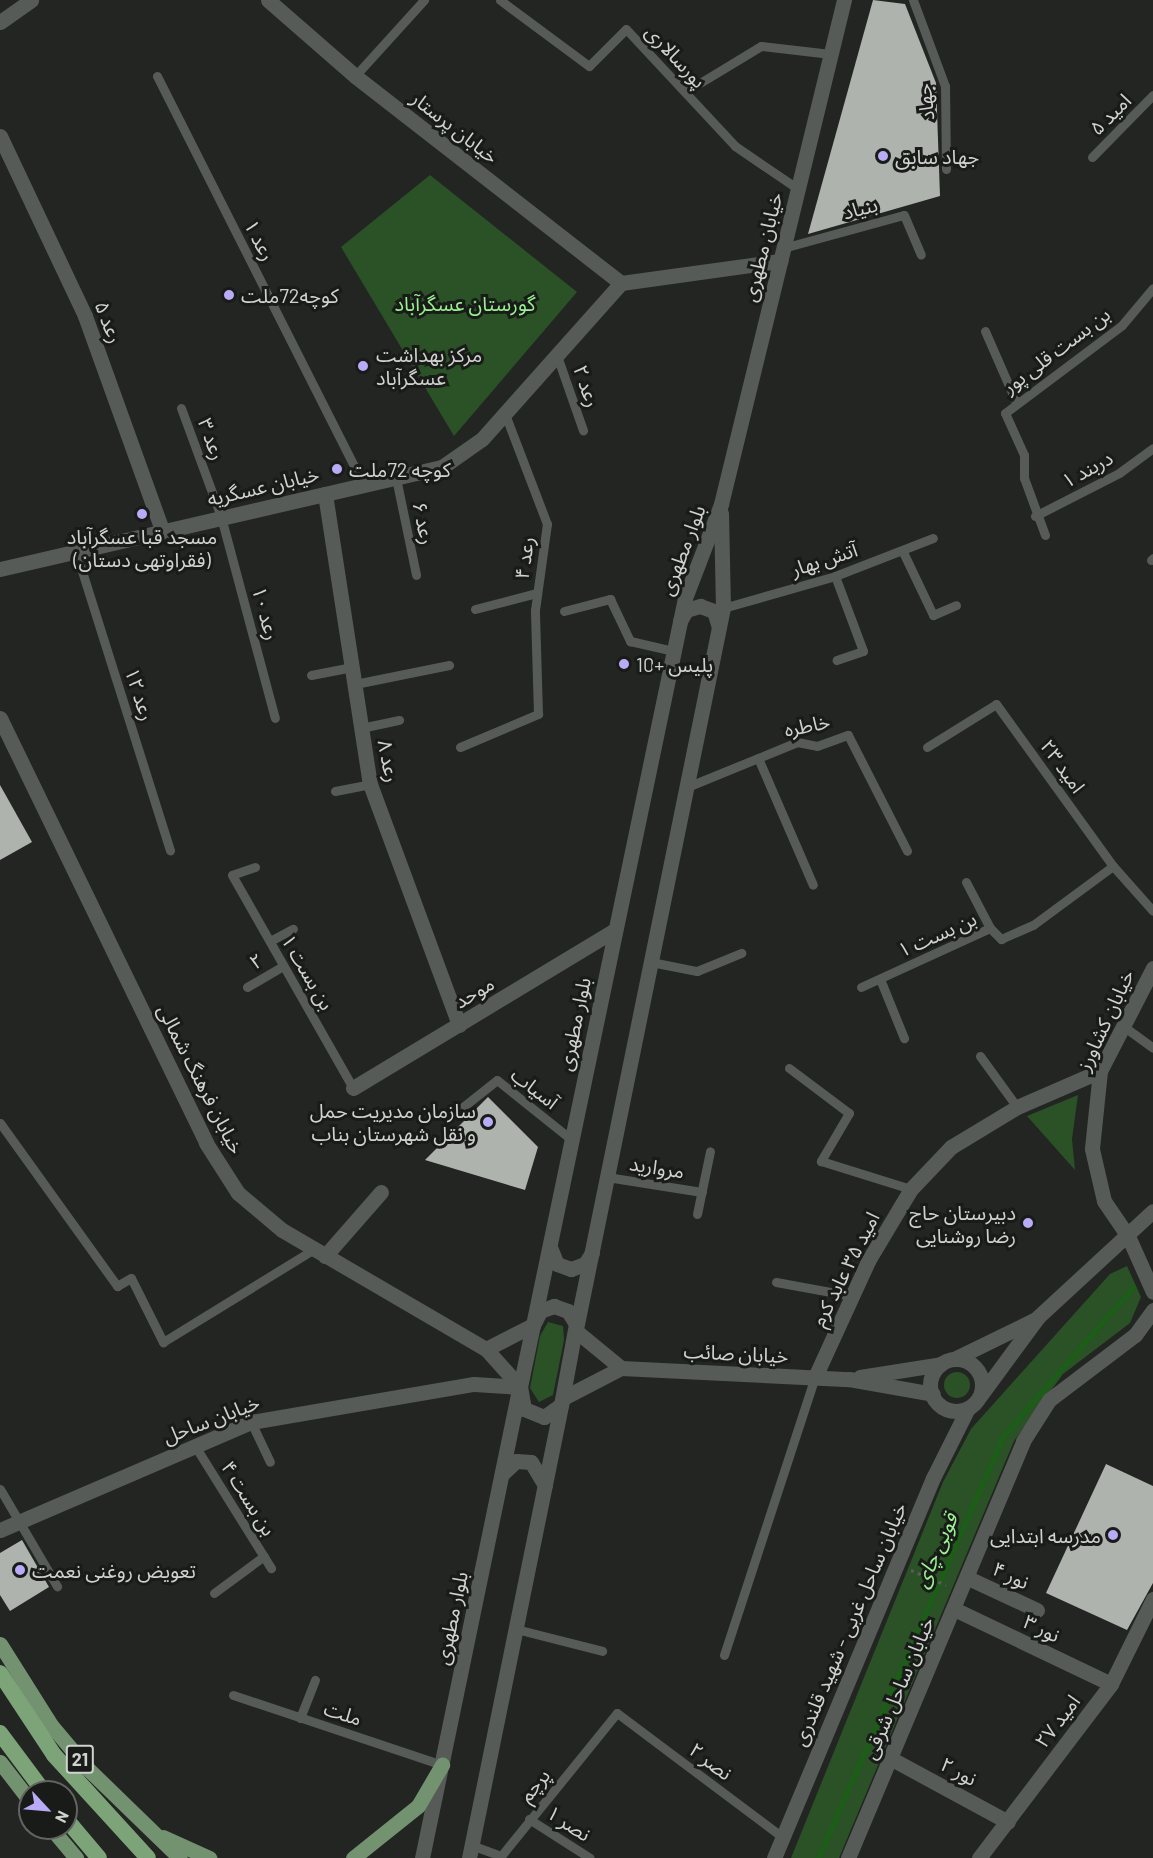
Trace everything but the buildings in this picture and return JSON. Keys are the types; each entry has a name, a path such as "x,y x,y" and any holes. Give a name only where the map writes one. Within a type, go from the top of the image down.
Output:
{"highway":[{"name":"21","path":"0,1673 54,1755 148,1858"},
{"name":"21","path":"0,1733 35,1780"},
{"path":"78,1833 99,1858"}],"main road":[{"name":"21","path":"0,1644 51,1725 152,1832 180,1858"},
{"path":"0,1762 18,1785"},
{"path":"353,1858 418,1806 442,1765"},
{"path":"152,1832 209,1858"},
{"path":"61,1840 76,1858"}],"street":[{"path":"0,22 31,0"},
{"name":"خیابان پرستار","path":"268,0 355,76 621,283"},
{"name":"خیابان مطهری","path":"721,504 844,0"},
{"name":"رعد ۵","path":"0,136 85,316 162,530"},
{"path":"621,283 782,254"},
{"name":"خیابان عسگریه","path":"0,569 75,549 396,478 455,460 505,414 556,353 621,283"},
{"name":"رعد ۸","path":"325,494 370,784 459,1025"},
{"name":"بلوار مطهری","path":"563,1398 723,608 721,504"},
{"name":"بلوار مطهری","path":"422,1858 673,651 680,622 721,504"},
{"path":"680,622 686,610 700,606 719,617 719,630"},
{"name":"خیابان فرهنگ شمالی","path":"0,718 206,1143 238,1192 320,1253 486,1349 520,1387 520,1403 537,1417 557,1411 563,1398"},
{"name":"موحد","path":"353,1088 615,930"},
{"name":"خیابان کشاورز","path":"1153,968 1100,1071 1092,1113 1094,1167 1104,1201 1128,1236 1153,1292"},
{"name":"امید ۳۵ عابد کرم","path":"815,1377 852,1296 911,1189 951,1147 1017,1107 1100,1071"},
{"path":"320,1253 381,1192"},
{"path":"980,1396 980,1373 969,1362 948,1361 931,1381 933,1394 951,1410 968,1408 980,1396 1038,1317 1128,1236 1153,1210"},
{"path":"550,1244 552,1258 563,1268 585,1264 592,1252"},
{"path":"470,1852 563,1398 621,1368 576,1331 573,1317 554,1306 540,1311 533,1325 486,1349"},
{"name":"خیابان ساحل شرقی","path":"849,1858 968,1578 1023,1441 1049,1400 1135,1335 1153,1310"},
{"name":"خیابان صائب","path":"849,1379 948,1361 1038,1317"},
{"name":"خیابان صائب","path":"621,1368 849,1379 933,1394"},
{"name":"خیابان ساحل","path":"0,1530 251,1422 474,1384 520,1387"},
{"name":"خیابان ساحل غربی - شهید قلندری","path":"774,1858 897,1564 968,1408"},
{"path":"502,1476 509,1465 524,1460 537,1466 545,1485"},
{"name":"نور ۴","path":"968,1578 1037,1610"},
{"name":"امید ۲۷","path":"979,1858 1111,1684 1153,1599"},
{"name":"نور ۳","path":"954,1609 1111,1684"},
{"name":"نور ۲","path":"890,1758 1008,1821"}],"lane":[{"path":"355,76 424,0"},
{"name":"پورسالاری","path":"500,0 589,66 626,29 735,146 798,189"},
{"name":"جهاد","path":"913,0 945,86 946,169"},
{"path":"685,92 761,46 831,54"},
{"name":"رعد ۱","path":"157,76 363,485"},
{"name":"امید ۵","path":"1092,157 1153,95"},
{"name":"بنیاد","path":"782,254 904,215 921,255"},
{"name":"بن بست قلی پور","path":"1035,516 1023,478 1024,455 1005,413 1016,402 1122,325 1153,288"},
{"path":"985,331 1016,402"},
{"name":"رعد ۲","path":"556,353 583,430"},
{"name":"رعد ۳","path":"181,408 221,517"},
{"name":"رعد ۴","path":"460,747 538,714 537,593 547,524 505,414"},
{"name":"دربند ۱","path":"1035,516 1119,473 1153,448"},
{"name":"رعد ۶","path":"396,478 416,575"},
{"path":"1035,516 1045,535"},
{"name":"رعد ۱۰","path":"221,517 276,718"},
{"name":"آتش بهار","path":"723,608 835,576 903,552 933,538"},
{"name":"رعد ۱۲","path":"75,549 170,850"},
{"path":"903,552 933,615 956,605"},
{"path":"835,576 863,651 837,660"},
{"path":"475,609 537,593"},
{"path":"564,611 610,599 630,642 673,651"},
{"path":"354,684 449,665"},
{"path":"311,675 352,668"},
{"name":"امید ۲۳","path":"927,747 996,704 1113,866 1153,911"},
{"path":"362,728 399,720"},
{"name":"خاطره","path":"687,786 797,742 817,746 848,735 907,851"},
{"path":"758,758 813,885"},
{"path":"335,791 370,784"},
{"name":"بن بست ۱","path":"861,987 990,928 1001,939 1033,925 1113,866"},
{"name":"بن بست ۱","path":"255,867 232,875 353,1088"},
{"path":"966,882 990,928"},
{"path":"270,941 293,929"},
{"path":"651,962 697,971 741,953"},
{"name":"۲","path":"247,987 283,966"},
{"path":"879,979 904,1038"},
{"path":"1123,1026 1153,1048"},
{"path":"980,1056 1017,1107"},
{"path":"789,1068 849,1113 820,1161 911,1189"},
{"name":"آسیاب","path":"449,1118 497,1080 572,1140"},
{"path":"0,1123 117,1286 131,1278 163,1342 320,1253"},
{"path":"697,1214 710,1151"},
{"name":"مروارید","path":"607,1177 702,1192"},
{"path":"776,1282 852,1296"},
{"path":"724,1655 815,1377"},
{"path":"251,1422 270,1462"},
{"name":"بن بست ۴","path":"195,1446 272,1568"},
{"path":"0,1489 57,1586"},
{"path":"214,1593 264,1556"},
{"path":"516,1629 602,1651"},
{"path":"300,1718 315,1680"},
{"name":"ملت","path":"233,1695 442,1765"},
{"name":"نصر ۲","path":"617,1713 782,1837"},
{"name":"پرچم","path":"470,1852 501,1856 617,1713"},
{"name":"نصر ۱","path":"529,1819 590,1858"}],"path":[{"path":"897,1564 962,1592"}],"green space":[{"name":"گورستان عسگرآباد","path":"430,175 577,292 454,436 341,247"},
{"path":"1078,1095 1072,1139 1075,1170 1027,1116"},
{"path":"1127,1266 1141,1297 1130,1323 1063,1374 1014,1441 839,1858 791,1858 943,1482 971,1429 1110,1274"},
{"path":"548,1322 563,1326 564,1340 553,1395 539,1402 530,1388 540,1336"},
{"path":"957,1372 966,1376 970,1385 966,1394 957,1398 948,1394 944,1385 948,1376"}],"waterway":[{"name":"قوبی چای","path":"818,1858 1003,1436 1133,1287"}],"place":[{"name":"جهاد سابق","path":"883,156"},
{"name":"کوچه72ملت","path":"229,295"},
{"name":"مرکز بهداشت عسگرآباد","path":"363,366"},
{"name":"کوچه 72ملت","path":"337,469"},
{"name":"مسجد قبا عسگرآباد (فقراوتهی دستان)","path":"142,514"},
{"name":"پلیس +10","path":"624,664"},
{"name":"سازمان مدیریت حمل و نقل شهرستان بناب","path":"488,1122"},
{"name":"دبیرستان حاج رضا روشنایی","path":"1028,1223"},
{"name":"مدرسه ابتدایی","path":"1113,1535"},
{"name":"تعویض روغنی نعمت","path":"20,1570"}]}
